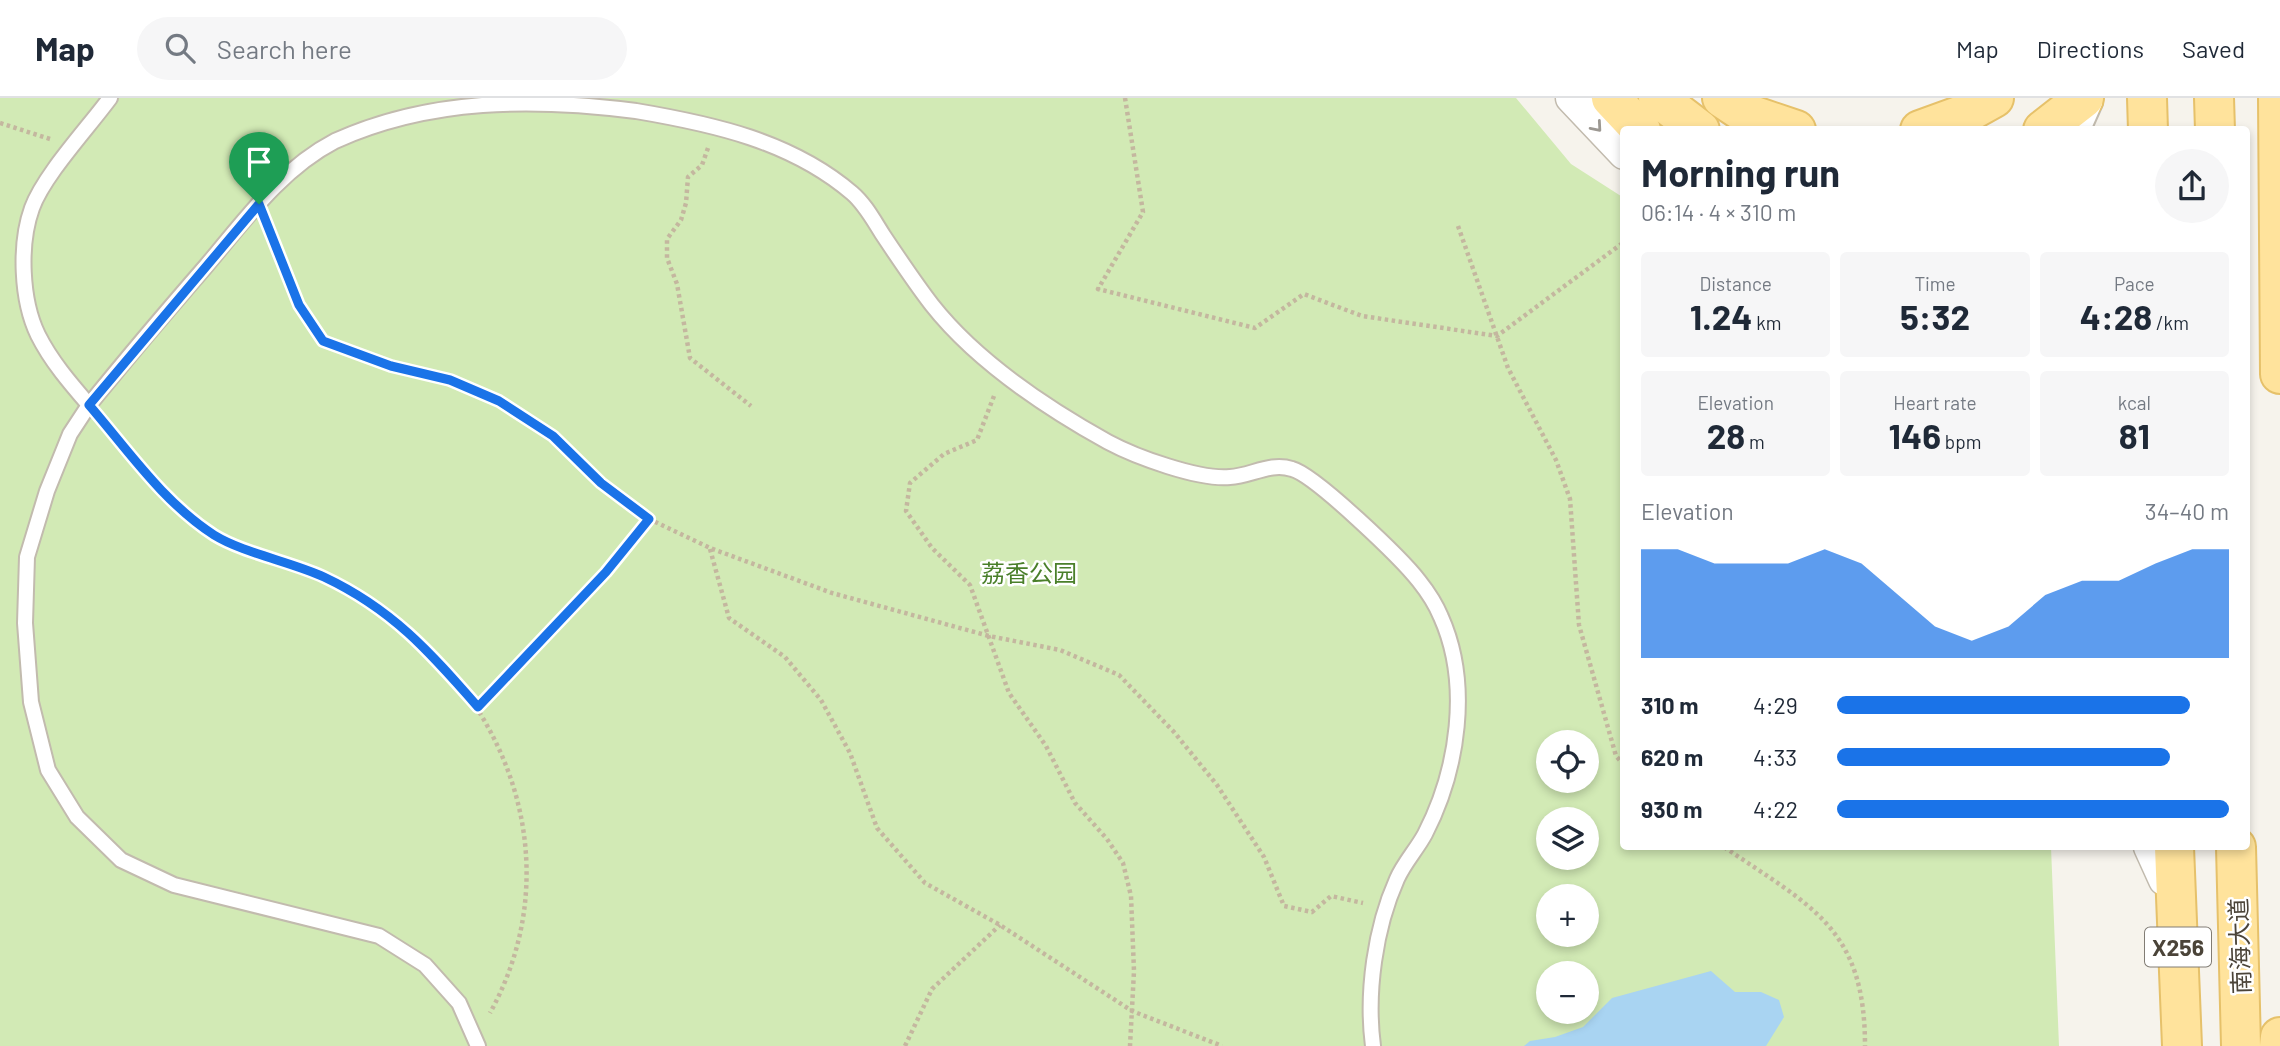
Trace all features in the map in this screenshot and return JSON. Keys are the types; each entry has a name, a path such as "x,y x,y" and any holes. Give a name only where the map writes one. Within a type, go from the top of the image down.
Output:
{"main road":[{"path":"1611,98 1637,126"},
{"path":"1658,98 1695,126"},
{"path":"1722,98 1743,112 1784,126"},
{"path":"1931,126 1967,113 1994,98"},
{"path":"2048,126 2084,98"},
{"path":"2147,98 2148,126"},
{"path":"2214,98 2215,126"},
{"path":"2278,98 2280,374"},
{"name":"南海大道","path":"2236,850 2241,1046"},
{"name":"X256","path":"2162,855 2179,983 2182,1046"},
{"path":"2279,1046 2280,1037"}],"street":[{"path":"1571,98 1620,151"}],"lane":[{"path":"89,405 59,371 37,333 24,281 23,241 33,206 110,98"},
{"path":"477,1042 459,1003 425,965 379,936 174,885 121,860 77,817 48,770 31,702 24,623 27,557 47,491 70,434 89,405 273,187 331,142 391,117 451,102 510,98 581,102 716,128 764,140 825,172 859,198 932,305 965,343 1002,371 1112,444 1172,466 1224,478 1272,466 1294,469 1319,484 1419,580 1442,620 1459,705 1454,747 1441,794 1425,834 1398,875 1387,908 1377,948 1372,996 1373,1046"},
{"path":"2085,126 2096,98"}],"path":[{"path":"1125,98 1143,212 1098,289 1255,328 1304,294 1362,316 1497,336 1620,245"},
{"path":"0,122 74,146"},
{"path":"716,128 702,165 688,177 686,203 681,220 667,239 667,258 677,284 690,358 751,406"},
{"path":"259,204 299,305 323,341 391,366 450,380 499,401 553,436 601,483 649,519 710,548 832,593 989,636 1060,650 1119,675 1174,732 1217,785 1264,857 1284,906 1312,912 1331,896 1387,908"},
{"path":"1458,226 1508,368 1556,460 1570,499 1578,625 1616,756 1620,760"},
{"path":"1002,371 977,440 944,454 910,483 906,511 932,548 970,585 1009,693 1046,746 1075,803 1107,839 1123,863 1131,896 1130,1046"},
{"path":"89,405 170,501 216,536 323,577 372,603 421,641 478,707 511,771 524,828 528,890 520,945 504,987 477,1042"},
{"path":"478,707 606,572 649,519"},
{"path":"710,548 730,618 785,657 821,700 850,753 877,828 925,883 1000,925 1132,1011 1222,1046"},
{"path":"1728,850 1808,904 1836,933 1857,972 1865,1008 1865,1046"},
{"path":"905,1046 932,989 1000,925"}],"green space":[{"name":"荔香公园","path":"0,98 1516,98 1571,164 1620,195 1620,850 2051,850 2059,1046 0,1046"}],"water":[{"path":"1711,971 1735,992 1761,992 1779,1000 1784,1017 1766,1046 1524,1046 1530,1041 1555,1037 1586,1024 1599,1024 1599,1011 1612,998"}],"route":[{"path":"259,204 281,266 299,305 323,341 391,366 450,380 499,401 553,436 601,483 649,519 606,572 478,707 421,641 372,603 323,577 216,536 170,501 89,405 259,204"}]}
